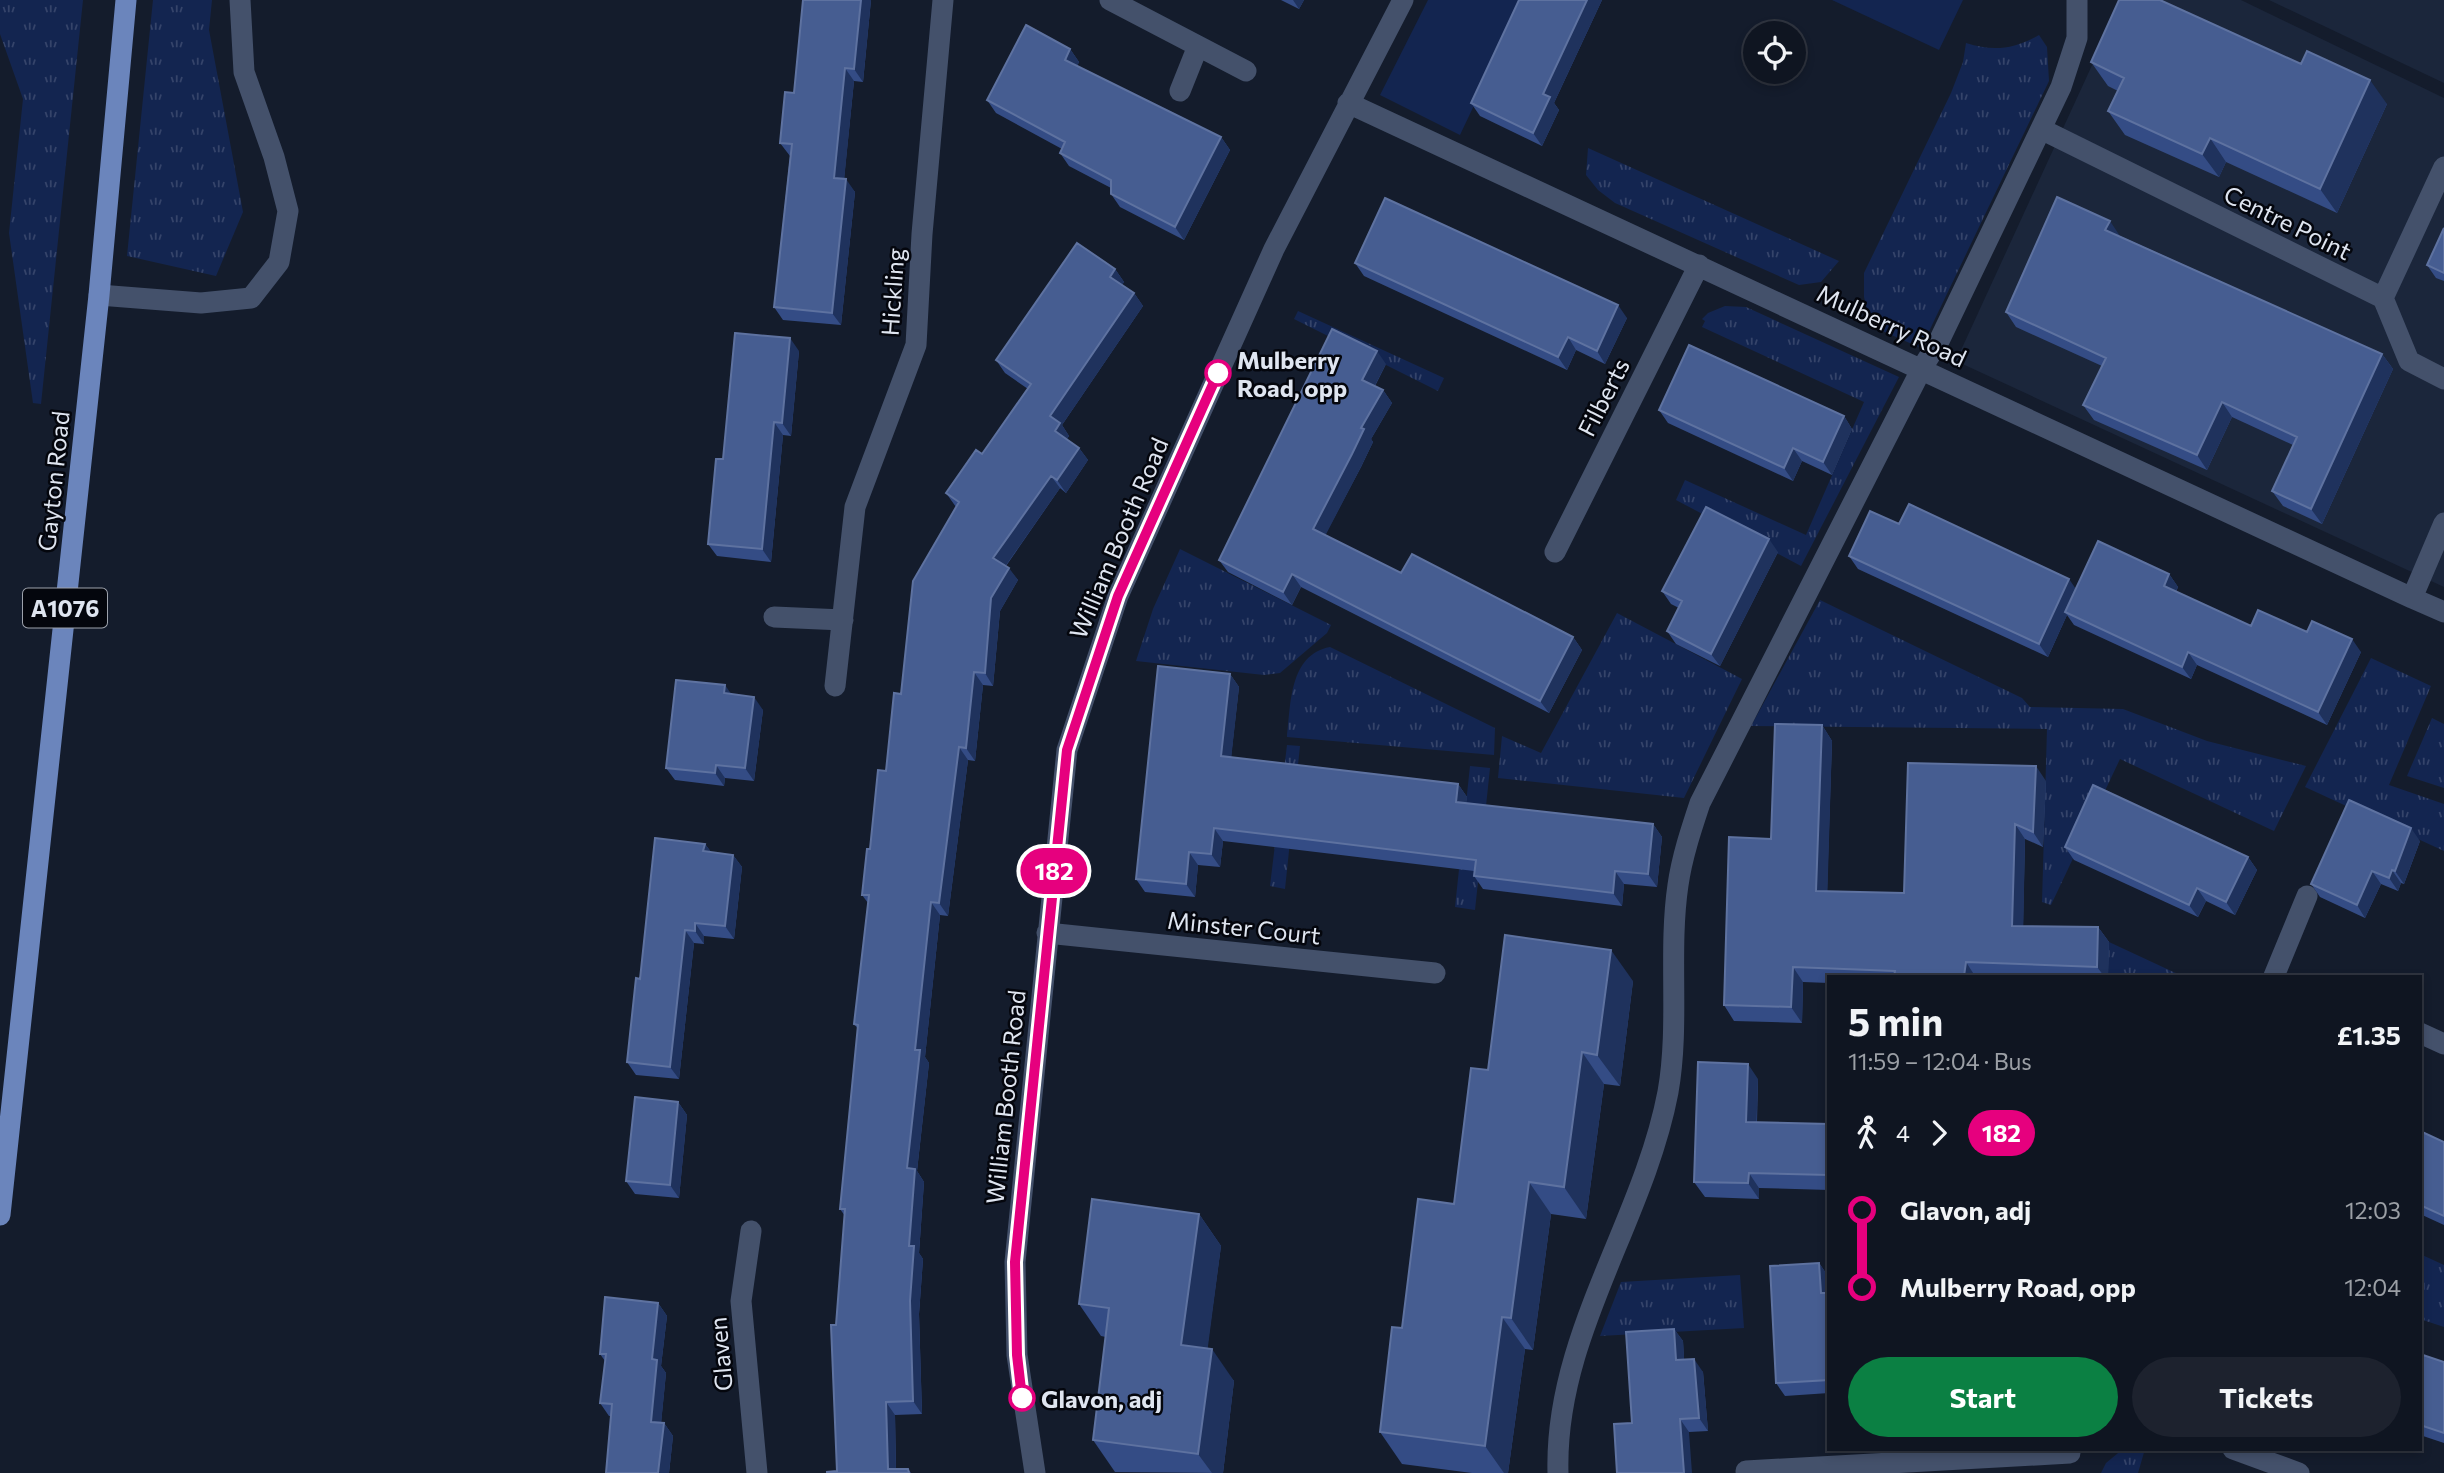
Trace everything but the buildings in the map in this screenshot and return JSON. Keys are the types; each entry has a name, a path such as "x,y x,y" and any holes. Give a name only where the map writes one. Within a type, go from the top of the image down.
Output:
{"main road":[{"name":"Gayton Road","path":"0,1215 99,295 126,0"}],"street":[{"path":"99,295 201,303 251,298 279,262 288,211 274,157 244,72 240,0"},
{"name":"Hickling","path":"835,686 855,507 916,345 922,233 943,0"},
{"path":"1110,0 1246,71"},
{"name":"William Booth Road","path":"1035,1473 1027,1440 1017,1355 1015,1262 1067,750 1118,596 1274,249 1403,0"},
{"path":"1558,1473 1566,1389 1578,1342 1654,1141 1668,1091 1678,885 1689,834 1700,803 1922,368 1940,341 2061,87 2077,38 2077,0"},
{"path":"1180,91 1198,46"},
{"name":"Mulberry Road","path":"1348,103 2444,612"},
{"name":"Centre Point","path":"2041,129 2383,298"},
{"path":"2444,167 2383,298 2409,361 2444,379"},
{"name":"Filberts","path":"1555,552 1699,265"},
{"path":"2412,598 2444,523"},
{"path":"774,617 843,620"},
{"path":"2282,974 2307,896"},
{"name":"Minster Court","path":"1047,933 1435,973"},
{"path":"2422,1034 2444,1044"},
{"name":"Glaven","path":"751,1231 741,1301 757,1473"},
{"path":"2238,1451 2299,1473"},
{"path":"1746,1471 2070,1458"}],"shaded area":[{"path":"2122,0 2241,0 2444,98 2444,587 1956,361"},
{"path":"2269,0 2444,0 2444,83"}],"green space":[{"path":"0,0 83,0 41,404 33,403 9,233 23,99 0,34"},
{"path":"153,0 212,0 209,30 243,212 216,276 127,256"},
{"path":"1428,0 1524,0 1460,135 1380,95"},
{"path":"1832,0 1963,0 1939,50"},
{"path":"2039,35 2047,47 2049,81 1921,348 1871,326 1864,297 1864,273 1951,93 1963,62 1966,43 1986,48 2004,48"},
{"path":"1588,148 1839,261 1821,282 1799,285 1615,203 1598,190 1586,175"},
{"path":"1725,306 1746,307 1899,377 1801,566 1676,500 1685,480 1806,535 1864,402 1702,327 1705,321 1702,319 1708,313"},
{"path":"1298,311 1444,378 1438,391 1294,319"},
{"path":"1180,549 1331,625 1327,633 1280,673 1264,675 1136,661 1153,609"},
{"path":"1820,600 2022,698 2030,707 2123,709 2207,741 2306,766 2274,831 2120,759 2051,905 2042,902 2047,729 1751,726"},
{"path":"1617,613 1742,679 1684,798 1498,778 1502,736 1541,753"},
{"path":"1330,647 1495,728 1494,755 1287,737 1292,696 1299,670 1317,652"},
{"path":"2371,658 2431,686 2389,785 2444,804 2444,851 2305,787"},
{"path":"2432,718 2444,724 2444,788 2407,776"},
{"path":"1287,745 1300,746 1285,889 1270,886"},
{"path":"1470,766 1490,768 1475,910 1455,907"},
{"path":"2109,942 2180,975 2108,975"},
{"path":"2422,1255 2444,1265 2444,1327 2422,1320"},
{"path":"1740,1275 1744,1328 1600,1336 1621,1282"},
{"path":"2121,1451 2144,1451 2138,1473 2101,1473 2106,1463"}],"bus line":[{"name":"182","path":"1022,1398 1017,1355 1015,1262 1067,750 1118,596 1218,373"}],"place":[{"name":"Mulberry Road, opp","path":"1218,373"},
{"name":"Glavon, adj","path":"1022,1398"}]}
